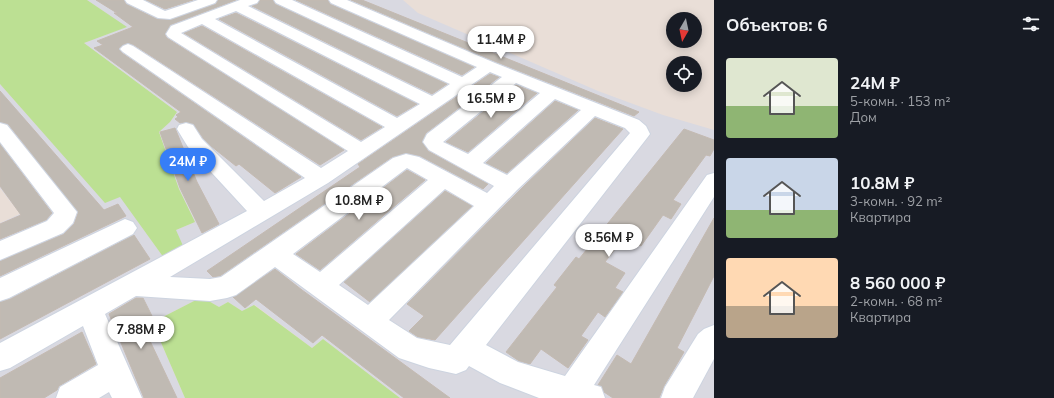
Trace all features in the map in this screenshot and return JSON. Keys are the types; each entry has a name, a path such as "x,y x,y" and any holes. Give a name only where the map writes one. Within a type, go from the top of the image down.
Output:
{"lane":[{"path":"137,3 158,0"},
{"path":"137,3 163,15 170,15 210,0"},
{"path":"252,0 176,29 174,34 362,151"},
{"path":"281,0 462,83"},
{"path":"336,0 489,66 632,124 639,130 640,134 461,355"},
{"path":"237,6 432,103"},
{"path":"204,19 398,126"},
{"path":"128,49 321,178"},
{"path":"0,358 134,285 321,178 489,66"},
{"path":"509,186 436,146 433,142 434,138 514,76"},
{"path":"469,164 552,92"},
{"path":"369,322 509,186 593,108"},
{"path":"0,129 66,212 66,217 55,227 0,251"},
{"path":"186,129 195,143 262,212"},
{"path":"134,285 219,290 235,283 400,163 412,162 490,205"},
{"path":"320,287 443,180"},
{"path":"275,254 409,349 429,355 461,355 567,394 714,180"},
{"path":"0,290 125,228"},
{"path":"89,309 127,398"},
{"path":"676,398 708,343 714,338"},
{"path":"71,398 116,371"}],"shaded area":[{"path":"87,0 403,0 418,13 598,91 663,115 714,130 714,398 400,398 323,339 312,348 255,305 242,311 228,302 219,307 205,299 194,301 157,320 153,324 185,398 0,398 0,223 20,214 0,188 0,84 105,202 120,196 164,258 176,230 195,222 179,189 159,132 170,122 177,112 84,43 126,27"}],"green space":[{"path":"0,0 87,0 127,27 84,43 177,112 170,122 159,132 179,189 195,222 176,230 184,248 164,258 120,197 105,203 0,84"},
{"path":"205,299 219,307 228,302 242,311 254,305 312,348 323,339 400,398 185,398 153,324 157,320 194,301"}],"building":[{"path":"96,0 124,0 126,4 157,19 170,20 216,4 218,0 236,0 170,25 165,35 167,38 344,150 320,165 134,45 127,43 119,48 122,53 301,177 275,193 239,164 236,166 211,146 193,124 186,122 180,123 175,119 178,117 176,115 181,112 94,48 103,45 97,41 133,27 114,13 117,13"},
{"path":"146,0 193,0 165,9"},
{"path":"260,0 273,0 275,4 447,84 432,94 252,6 257,4"},
{"path":"296,0 328,0 330,4 474,67 462,75"},
{"path":"351,0 362,0 639,112 634,116 496,62"},
{"path":"236,13 417,104 397,116 219,19"},
{"path":"202,26 382,127 361,140 184,33"},
{"path":"490,74 499,77 426,133 422,141 428,151 488,184 483,189 420,156 406,153 392,157 220,276 213,277 207,271 360,167 358,164"},
{"path":"516,85 537,93 468,152 446,142"},
{"path":"0,91 104,210 118,204 126,216 0,276 0,261 64,234 74,224 78,213 8,124 0,122"},
{"path":"555,101 578,110 507,173 486,163"},
{"path":"595,118 623,129 435,340 418,337 409,331 424,316 407,304 524,186"},
{"path":"175,128 197,182 219,224 202,233 180,188 160,132"},
{"path":"684,129 714,140 714,149 710,156 706,155 673,200 681,204 671,219 663,215 641,246 624,237 605,262 625,273 615,288 623,292 605,317 598,312 581,336 588,340 568,368 541,349 530,364 519,361 506,352 557,287 554,285 576,257 579,259"},
{"path":"0,144 52,213 46,220 0,239 0,224 21,215 0,186"},
{"path":"407,170 425,180 320,270 296,254"},
{"path":"445,191 472,206 370,302 344,282"},
{"path":"714,218 714,276 677,348 684,352 664,386 659,398 613,398 604,392 601,386 598,385 617,355 631,364"},
{"path":"134,235 150,259 0,339 0,302 10,299"},
{"path":"275,269 450,398 404,398 322,335 313,343 256,299 245,308 233,297"},
{"path":"136,298 143,298 152,316 141,322 177,398 144,398 109,314"},
{"path":"82,332 96,364 59,386 57,390 44,398 0,398 0,378"}]}
